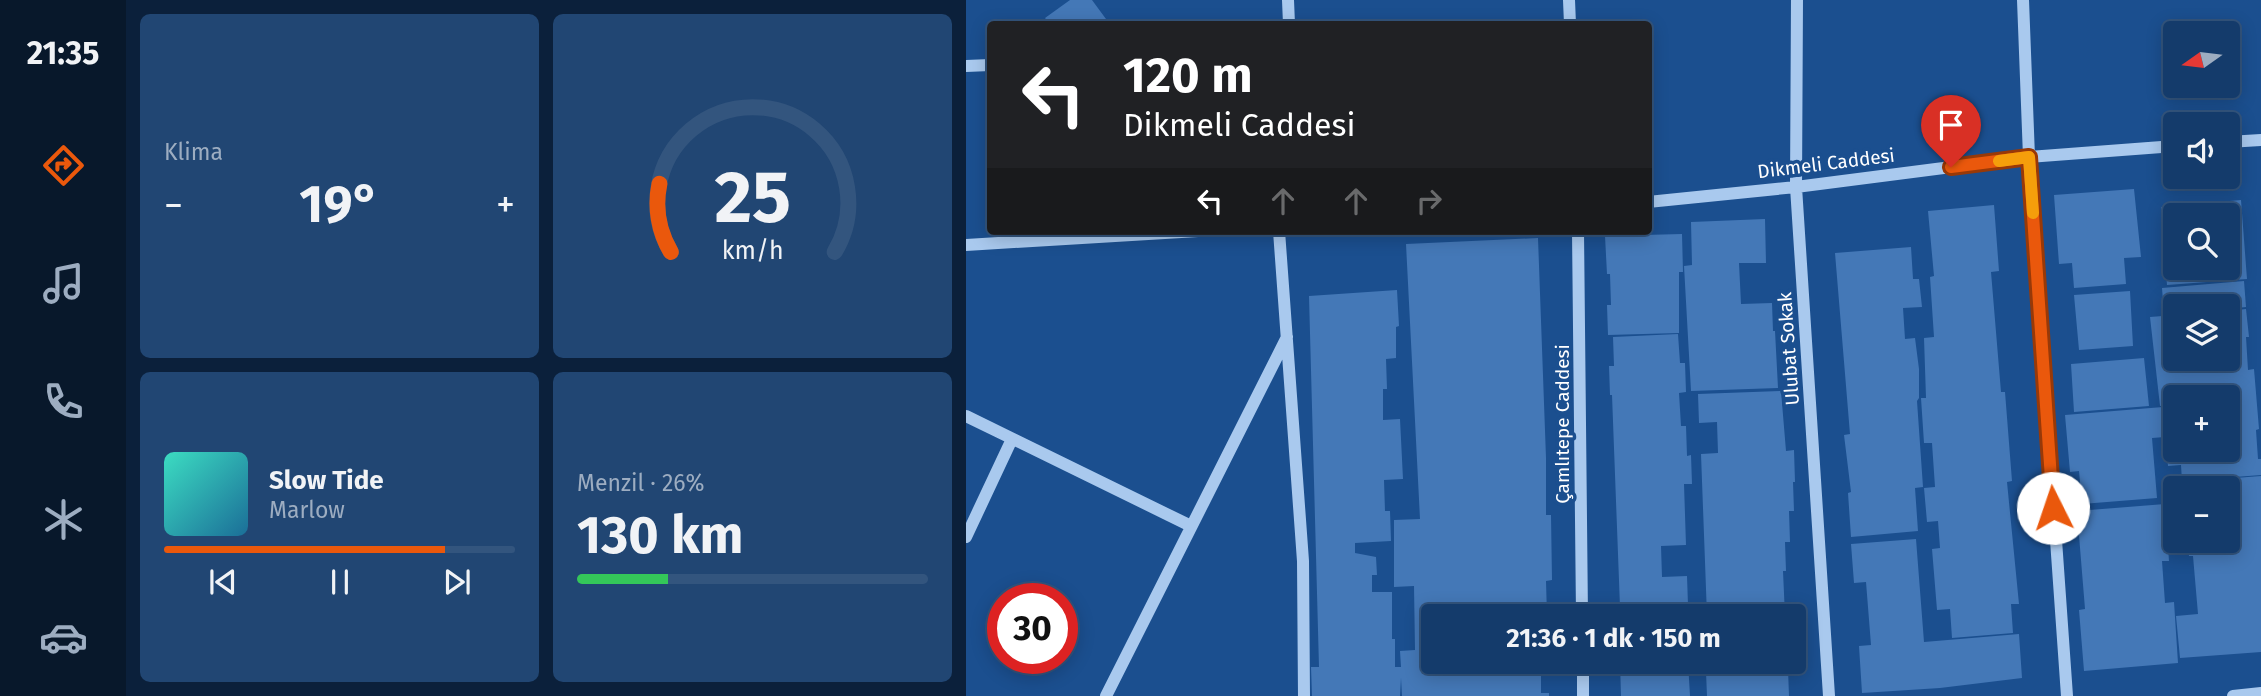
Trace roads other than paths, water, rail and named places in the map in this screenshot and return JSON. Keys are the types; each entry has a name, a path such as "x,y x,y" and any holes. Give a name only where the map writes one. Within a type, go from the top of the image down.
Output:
{"street":[{"path":"1288,0 1289,21"},
{"path":"1570,0 1570,21"},
{"name":"Ulubat Sokak","path":"1797,0 1796,187 1829,696"},
{"path":"2023,0 2029,157 2067,696"},
{"path":"966,66 987,65"},
{"path":"2240,141 2261,140"},
{"name":"Dikmeli Caddesi","path":"1652,202 1796,187 2029,157 2163,147"},
{"path":"966,245 1132,235"},
{"path":"1279,235 1303,561 1304,696"},
{"name":"Çamlıtepe Caddesi","path":"1578,235 1582,604"},
{"path":"1106,696 1287,336"},
{"path":"966,416 1191,526"},
{"path":"966,537 1012,439"},
{"path":"1583,674 1583,696"},
{"path":"2232,696 2261,693"}]}
